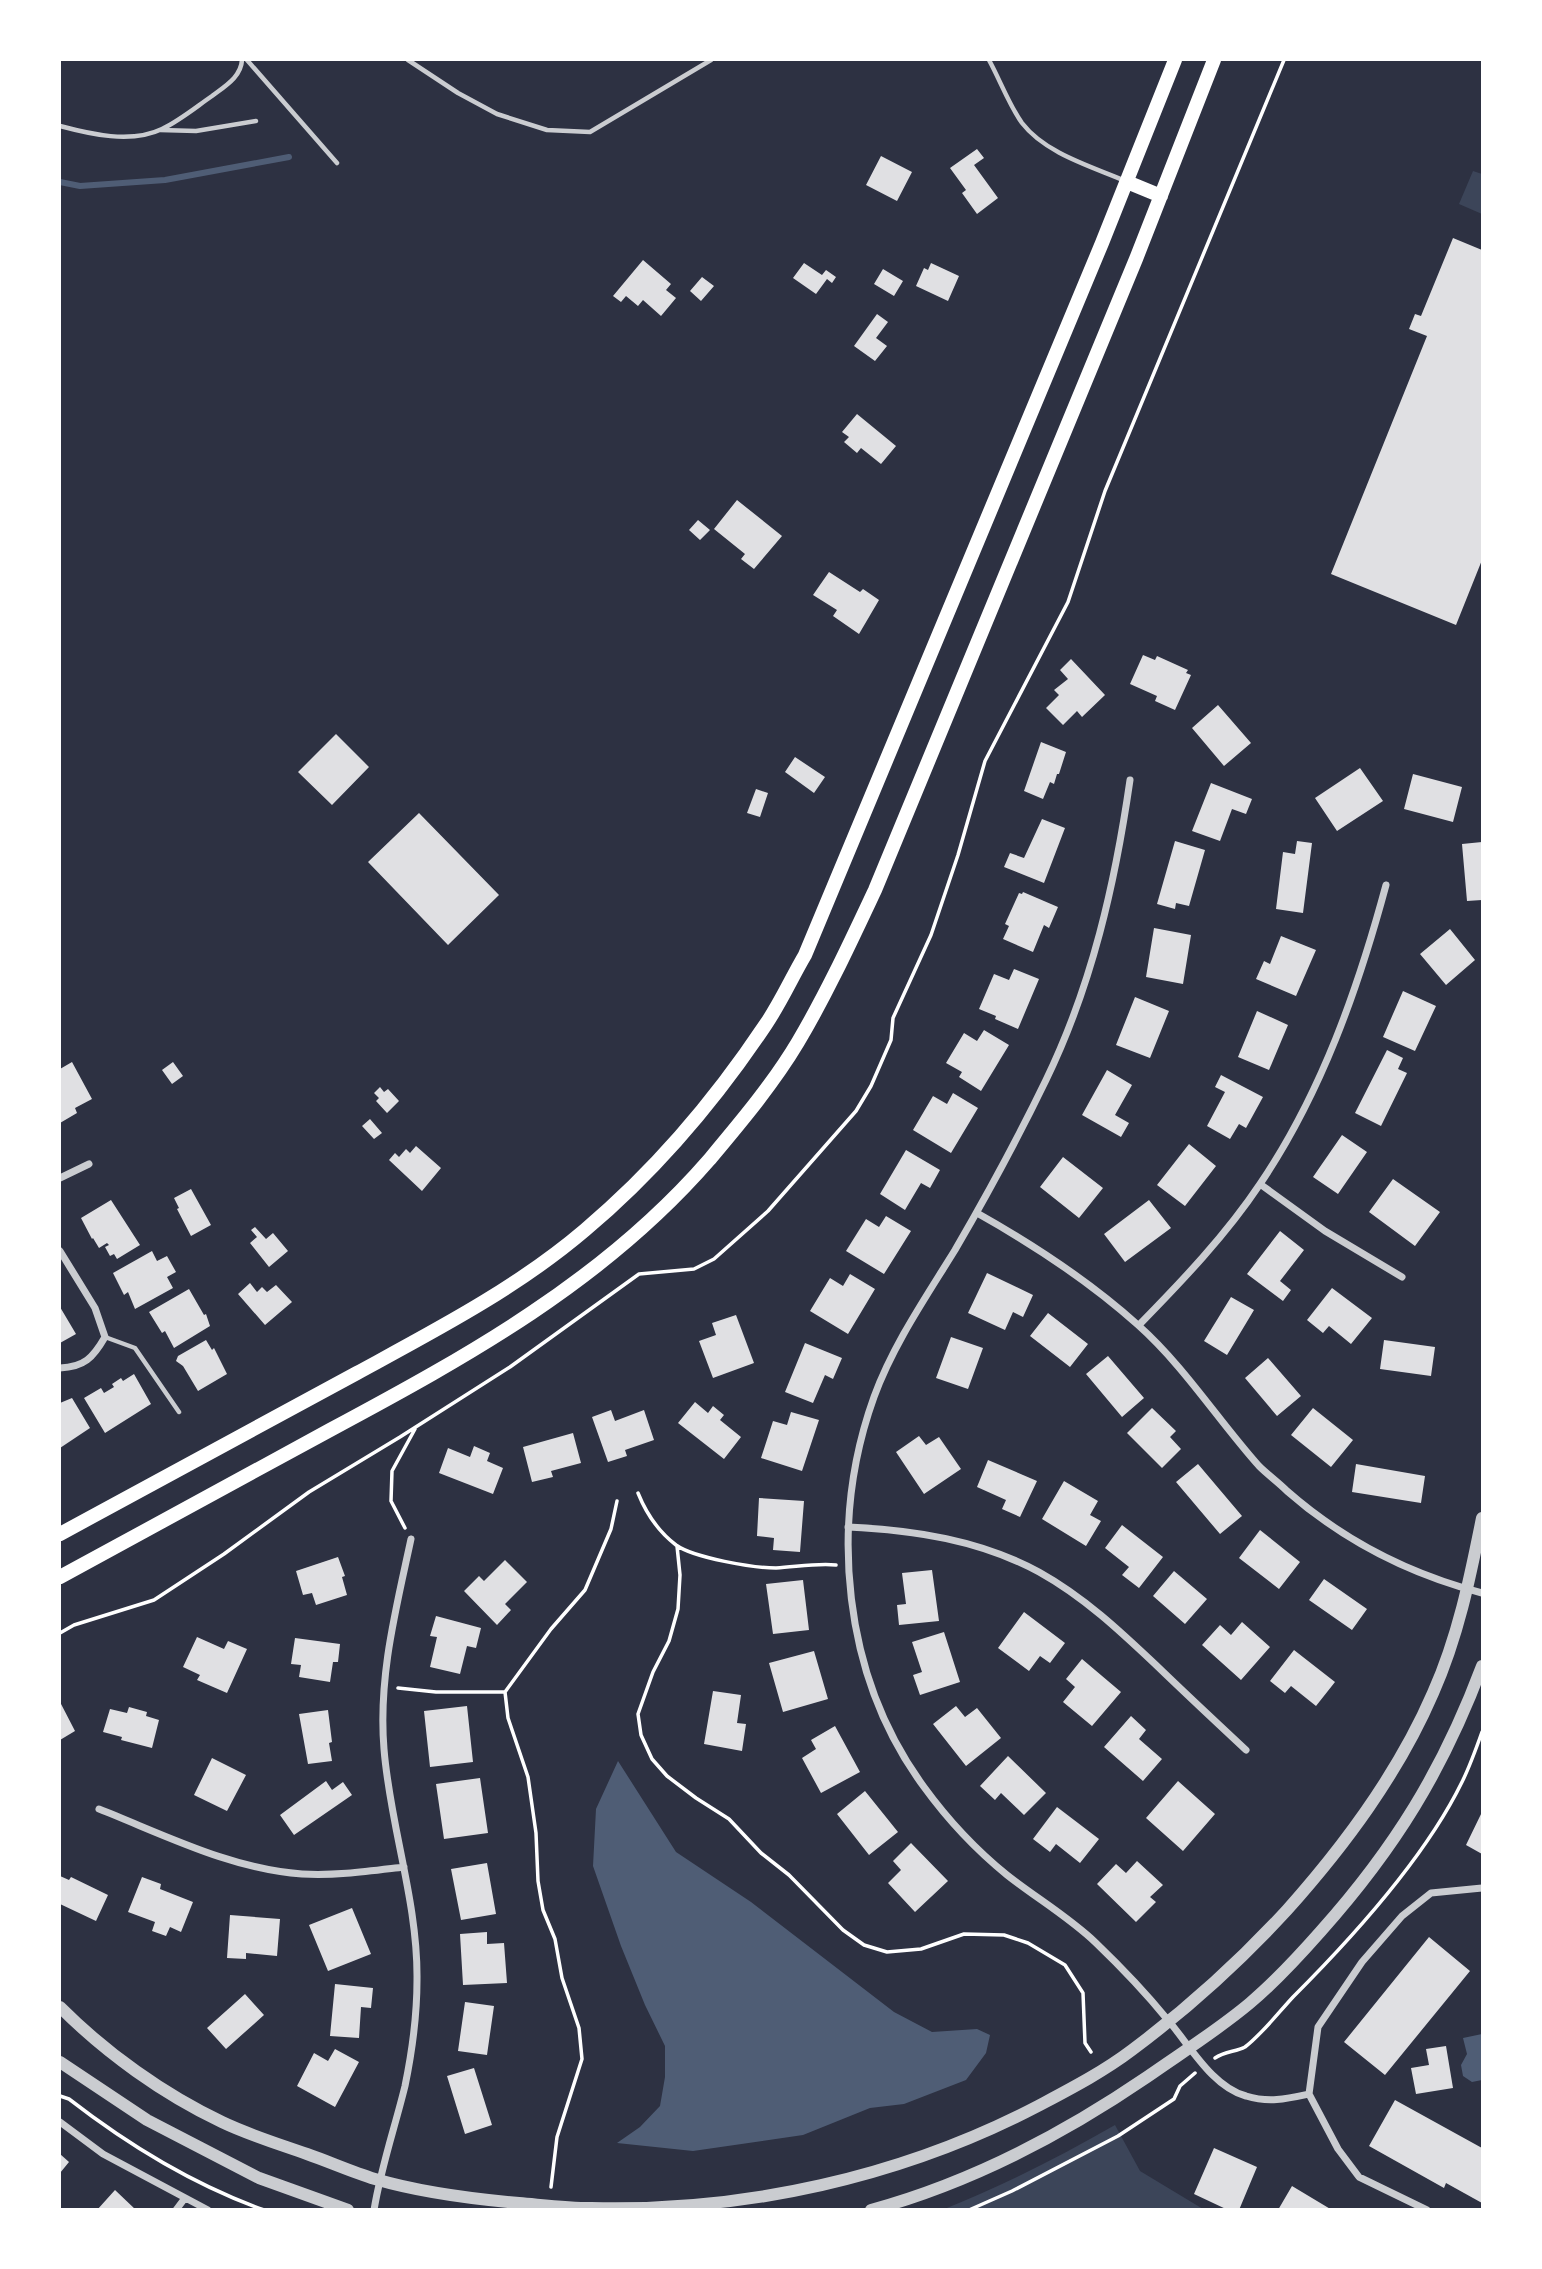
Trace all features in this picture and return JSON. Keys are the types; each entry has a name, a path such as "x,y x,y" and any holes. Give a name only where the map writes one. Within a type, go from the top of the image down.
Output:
{"main road":[{"path":"60,1534 432,1333 527,1274 585,1231 633,1185 682,1134 730,1074 767,1022 811,942 1127,182 1175,60"},
{"path":"60,1577 492,1341 550,1302 605,1260 660,1211 708,1161 759,1098 797,1043 836,972 875,890 1161,196 1214,60"},
{"path":"1127,182 1161,196"}],"street":[{"path":"1130,780 1099,940 1080,1002 1046,1079 977,1213 896,1348 874,1397 856,1460 848,1527 848,1566 855,1628 874,1693 888,1726 922,1784 950,1821 1008,1876 1084,1932 1118,1965 1168,2020 1207,2071 1242,2096 1277,2102 1308,2094"},
{"path":"1139,1325 1199,1262 1260,1184 1297,1121 1334,1045 1370,947 1386,885"},
{"path":"60,1178 89,1164"},
{"path":"1260,1184 1325,1231 1402,1277"},
{"path":"977,1213 1027,1241 1080,1278 1139,1325 1189,1378 1261,1467 1316,1516 1354,1542 1398,1565 1482,1593"},
{"path":"60,1251 95,1308 104,1337 95,1354 75,1367 60,1368"},
{"path":"60,2007 138,2072 223,2123 379,2180 474,2199 587,2208 694,2205 802,2190 908,2161 1011,2120 1113,2063 1222,1975 1271,1927 1329,1863 1367,1812 1402,1754 1433,1694 1458,1627 1482,1518"},
{"path":"848,1527 896,1529 948,1538 982,1547 1037,1571 1075,1594 1110,1622 1246,1750"},
{"path":"374,2210 379,2180 405,2084 415,2021 416,1945 384,1751 382,1686 411,1539"},
{"path":"871,2210 903,2201 1006,2160 1108,2103 1250,2003 1299,1956 1357,1891 1395,1840 1430,1782 1461,1722 1482,1666"},
{"path":"99,1809 223,1858 267,1870 333,1874 404,1867"},
{"path":"1427,2210 1359,2177 1338,2149 1308,2094 1318,2027 1362,1962 1402,1916 1431,1893 1482,1888"},
{"path":"60,2062 158,2126 259,2178 348,2210"},
{"path":"60,2122 103,2154 208,2210"},
{"path":"176,2210 185,2199"}],"lane":[{"path":"160,130 228,84 240,70 244,60 337,163"},
{"path":"408,60 458,93 497,114 547,130 590,132 711,60"},
{"path":"989,60 1022,123 1039,139 1059,152 1127,182"},
{"path":"60,126 96,135 128,136 160,130 196,131 256,121"},
{"path":"104,1337 135,1348 179,1412"}],"path":[{"path":"411,1539 391,1501 392,1471 416,1427"},
{"path":"638,1493 646,1512 677,1546 692,1553 773,1568 824,1564 848,1566"},
{"path":"551,2187 557,2137 582,2059 579,2028 562,1978 555,1938 543,1910 528,1777 508,1718 505,1692 551,1629 585,1590 611,1529 617,1501"},
{"path":"677,1546 680,1576 678,1609 669,1642 653,1672 638,1714 640,1735 652,1759 667,1776 729,1819 843,1930 864,1945 887,1952 921,1949 964,1934 1003,1935 1028,1942 1065,1965 1083,1993 1084,2043 1091,2052"},
{"path":"382,1686 436,1692 505,1692"},
{"path":"60,2096 69,2099 123,2138 165,2162 264,2210"}],"shaded area":[{"path":"1473,171 1482,174 1482,214 1459,204"},
{"path":"618,1761 676,1852 751,1902 894,2012 932,2032 977,2029 990,2035 986,2053 966,2080 904,2104 870,2108 803,2135 693,2151 617,2143 640,2127 660,2106 665,2077 665,2046 621,1946 593,1866 596,1809"},
{"path":"1482,2034 1482,2080 1472,2082 1463,2076 1461,2065 1467,2054 1463,2038"},
{"path":"1115,2125 1140,2171 1203,2209 942,2210 1030,2170"}],"building":[{"path":"977,149 984,158 974,165 998,198 977,214 962,193 966,190 950,168"},
{"path":"881,156 912,172 897,201 866,185"},
{"path":"1453,238 1482,250 1482,560 1456,625 1331,574 1427,336 1409,329 1415,314 1421,316"},
{"path":"643,260 671,284 666,290 676,298 661,316 643,300 638,306 626,296 621,302 613,296"},
{"path":"804,263 822,275 826,270 836,277 832,283 827,279 816,294 793,278"},
{"path":"931,263 959,276 948,301 916,286 924,268 928,270"},
{"path":"883,269 903,281 894,296 874,284"},
{"path":"702,277 714,286 701,301 690,291"},
{"path":"877,314 888,322 876,338 887,346 875,361 854,346"},
{"path":"857,414 896,446 881,464 861,448 857,453 844,442 849,437 842,432"},
{"path":"737,500 782,536 754,569 741,559 745,554 714,529"},
{"path":"698,520 710,530 700,540 689,530"},
{"path":"829,572 860,592 863,589 879,600 859,634 833,616 837,610 813,595"},
{"path":"1143,655 1155,660 1157,656 1188,670 1186,673 1191,675 1175,710 1155,701 1157,696 1130,684"},
{"path":"1071,659 1105,695 1082,717 1077,711 1063,725 1046,708 1059,695 1054,690 1068,679 1060,670"},
{"path":"1218,705 1251,743 1224,766 1192,728"},
{"path":"336,734 369,767 332,805 298,772"},
{"path":"1041,742 1066,752 1059,774 1054,784 1050,782 1043,799 1024,791"},
{"path":"795,757 825,777 814,793 785,772"},
{"path":"1360,768 1383,801 1337,831 1315,798"},
{"path":"1413,774 1462,787 1453,822 1404,809"},
{"path":"1211,783 1252,799 1246,814 1232,809 1220,841 1192,831"},
{"path":"756,789 768,793 760,817 747,813"},
{"path":"419,813 499,895 448,945 368,862"},
{"path":"1042,819 1065,828 1044,883 1004,867 1010,853 1024,858"},
{"path":"1175,841 1205,850 1189,906 1176,903 1175,909 1157,904"},
{"path":"1297,841 1312,843 1303,913 1276,909 1283,852 1295,854"},
{"path":"1482,842 1482,900 1467,901 1462,844"},
{"path":"1023,892 1058,907 1049,928 1044,925 1033,952 1003,939 1009,926 1005,924 1019,893"},
{"path":"1154,928 1191,935 1183,984 1146,977"},
{"path":"1450,929 1475,960 1446,985 1420,954"},
{"path":"1281,936 1316,950 1296,996 1256,979 1264,961 1270,964"},
{"path":"1014,969 1039,979 1018,1029 979,1009 994,974 1009,980"},
{"path":"1403,991 1436,1006 1415,1051 1383,1037"},
{"path":"1135,997 1169,1011 1150,1058 1116,1045"},
{"path":"1257,1011 1288,1025 1269,1070 1238,1057"},
{"path":"984,1030 1009,1045 981,1091 959,1077 962,1072 946,1063 964,1033 977,1041"},
{"path":"1387,1050 1403,1058 1398,1069 1407,1073 1381,1126 1355,1113"},
{"path":"72,1062 92,1099 75,1108 77,1113 60,1123 60,1069"},
{"path":"173,1062 183,1076 172,1084 162,1070"},
{"path":"1107,1070 1132,1085 1115,1115 1129,1123 1121,1137 1082,1115"},
{"path":"1221,1075 1263,1097 1246,1128 1239,1124 1230,1139 1207,1126 1225,1092 1215,1087"},
{"path":"380,1087 384,1092 388,1089 399,1101 387,1113 376,1101 379,1098 374,1093"},
{"path":"953,1093 978,1108 951,1153 913,1130 933,1096 947,1104"},
{"path":"370,1119 382,1133 374,1139 362,1126"},
{"path":"1342,1135 1367,1152 1338,1194 1313,1177"},
{"path":"1189,1144 1216,1166 1185,1206 1157,1185"},
{"path":"416,1146 441,1168 422,1191 389,1160 395,1153 399,1157 406,1149 410,1153"},
{"path":"906,1150 940,1170 930,1188 921,1183 905,1210 880,1194"},
{"path":"1063,1157 1103,1188 1079,1218 1040,1187"},
{"path":"1393,1179 1440,1212 1415,1246 1369,1212"},
{"path":"191,1189 211,1225 191,1236 174,1198"},
{"path":"111,1200 140,1245 117,1259 114,1254 110,1256 105,1247 109,1245 107,1243 99,1248 81,1218"},
{"path":"1149,1200 1171,1228 1125,1262 1104,1234"},
{"path":"886,1216 911,1231 884,1274 846,1251 866,1219 879,1227"},
{"path":"255,1227 266,1239 273,1233 288,1251 269,1267 250,1243 257,1237 251,1230"},
{"path":"1280,1231 1304,1250 1280,1281 1291,1290 1283,1301 1247,1274"},
{"path":"152,1251 157,1261 167,1256 176,1272 167,1277 173,1288 135,1309 128,1292 124,1295 113,1273"},
{"path":"987,1273 1033,1295 1023,1317 1013,1312 1005,1330 968,1313"},
{"path":"850,1274 875,1289 848,1334 810,1311 830,1278 843,1286"},
{"path":"250,1283 257,1292 262,1287 267,1292 276,1285 292,1302 265,1325 238,1294"},
{"path":"1332,1288 1372,1318 1351,1344 1329,1326 1323,1333 1307,1320"},
{"path":"189,1289 204,1315 206,1314 210,1326 174,1348 165,1331 162,1333 149,1312"},
{"path":"1231,1297 1254,1310 1227,1355 1204,1341"},
{"path":"60,1307 76,1334 60,1343"},
{"path":"1048,1313 1088,1344 1070,1367 1030,1336"},
{"path":"736,1315 754,1363 713,1378 699,1341 716,1335 712,1323"},
{"path":"951,1337 983,1348 968,1389 936,1378"},
{"path":"206,1340 212,1350 214,1348 227,1374 198,1391 183,1366 176,1361 178,1356"},
{"path":"1384,1340 1435,1347 1431,1376 1380,1369"},
{"path":"805,1343 842,1358 833,1379 825,1375 813,1403 785,1392"},
{"path":"1108,1356 1144,1398 1122,1417 1086,1374"},
{"path":"1268,1358 1301,1396 1277,1416 1245,1378"},
{"path":"134,1374 151,1404 105,1433 84,1398 101,1388 104,1393 114,1387 112,1384 121,1378 123,1381"},
{"path":"72,1398 90,1428 60,1448 60,1403"},
{"path":"695,1402 708,1413 713,1406 724,1415 720,1420 741,1437 724,1459 678,1423"},
{"path":"1152,1408 1176,1431 1170,1437 1181,1449 1162,1468 1127,1433"},
{"path":"1313,1408 1353,1440 1331,1467 1291,1435"},
{"path":"611,1410 615,1421 644,1410 654,1440 625,1450 627,1456 608,1462 592,1417"},
{"path":"791,1412 819,1420 802,1471 761,1458 773,1421 787,1425"},
{"path":"573,1433 581,1463 551,1471 553,1477 532,1482 523,1447"},
{"path":"919,1436 926,1445 939,1437 961,1469 924,1494 896,1452"},
{"path":"474,1446 490,1453 487,1461 503,1468 493,1494 439,1473 448,1448 470,1457"},
{"path":"988,1460 1037,1481 1020,1517 1002,1509 1006,1500 977,1487"},
{"path":"1198,1464 1242,1516 1220,1534 1176,1482"},
{"path":"1356,1464 1425,1476 1421,1503 1352,1492"},
{"path":"1064,1481 1098,1501 1090,1515 1101,1521 1086,1546 1042,1519"},
{"path":"759,1498 804,1501 800,1552 773,1550 774,1538 757,1536"},
{"path":"1122,1525 1163,1557 1139,1588 1122,1575 1129,1567 1105,1548"},
{"path":"1260,1530 1300,1562 1279,1589 1239,1558"},
{"path":"338,1557 345,1576 342,1577 347,1595 316,1605 312,1593 303,1595 296,1571"},
{"path":"505,1560 527,1582 505,1604 511,1610 497,1625 464,1591 479,1576 484,1581"},
{"path":"932,1570 939,1621 899,1625 897,1605 906,1604 902,1573"},
{"path":"1174,1571 1207,1599 1185,1624 1153,1596"},
{"path":"1324,1579 1367,1609 1352,1630 1309,1600"},
{"path":"803,1580 809,1630 773,1634 766,1584"},
{"path":"1024,1612 1065,1643 1050,1663 1040,1656 1029,1671 998,1648"},
{"path":"436,1616 481,1628 476,1648 467,1646 460,1674 430,1667 437,1637 430,1636"},
{"path":"1242,1622 1270,1647 1241,1680 1202,1645 1220,1625 1231,1635"},
{"path":"944,1632 960,1682 920,1695 913,1675 922,1672 912,1642"},
{"path":"197,1637 224,1649 228,1641 247,1649 227,1693 197,1680 200,1675 183,1667"},
{"path":"295,1638 340,1644 338,1662 333,1662 330,1682 299,1677 301,1665 291,1664"},
{"path":"1294,1650 1335,1682 1316,1706 1291,1686 1285,1693 1270,1681"},
{"path":"814,1651 828,1699 783,1712 769,1663"},
{"path":"1082,1659 1121,1692 1092,1726 1063,1702 1075,1687 1066,1679"},
{"path":"713,1691 741,1695 737,1723 746,1724 742,1751 704,1744"},
{"path":"60,1702 75,1731 60,1740"},
{"path":"467,1706 473,1762 430,1767 424,1711"},
{"path":"956,1706 965,1717 977,1708 1001,1738 966,1766 933,1724"},
{"path":"129,1707 147,1712 146,1716 159,1720 152,1748 103,1732 110,1709 127,1713"},
{"path":"328,1710 332,1761 308,1764 299,1714"},
{"path":"1131,1716 1146,1730 1139,1739 1162,1759 1143,1781 1104,1747"},
{"path":"835,1726 860,1772 821,1793 802,1758 816,1749 811,1740"},
{"path":"1008,1756 1046,1793 1024,1815 1001,1793 995,1800 980,1786"},
{"path":"212,1758 246,1775 227,1811 194,1795"},
{"path":"480,1778 488,1833 444,1839 436,1784"},
{"path":"326,1781 332,1790 343,1782 352,1795 294,1835 280,1815"},
{"path":"1178,1781 1215,1814 1183,1851 1146,1818"},
{"path":"865,1791 898,1832 869,1855 837,1814"},
{"path":"1057,1807 1099,1839 1080,1863 1056,1844 1050,1852 1033,1839"},
{"path":"1482,1812 1482,1854 1466,1845"},
{"path":"911,1843 948,1881 915,1912 888,1883 901,1870 893,1861"},
{"path":"1137,1861 1163,1885 1150,1897 1156,1902 1136,1922 1097,1884 1116,1864 1126,1873"},
{"path":"487,1863 496,1914 461,1920 451,1869"},
{"path":"60,1876 69,1880 71,1877 108,1895 96,1921 60,1904"},
{"path":"142,1877 161,1884 160,1889 193,1902 181,1932 170,1927 166,1936 152,1931 155,1922 128,1912"},
{"path":"352,1908 371,1954 328,1971 309,1925"},
{"path":"230,1915 280,1919 277,1956 246,1953 246,1959 227,1958"},
{"path":"487,1932 487,1944 504,1943 507,1983 463,1985 460,1934"},
{"path":"1429,1937 1470,1971 1385,2075 1344,2042"},
{"path":"335,1984 373,1988 371,2008 361,2007 359,2038 330,2036"},
{"path":"245,1994 264,2015 226,2049 207,2028"},
{"path":"465,2002 494,2006 487,2055 458,2051"},
{"path":"1446,2046 1453,2088 1416,2094 1411,2068 1429,2065 1426,2049"},
{"path":"335,2049 359,2062 335,2107 297,2086 314,2053 328,2061"},
{"path":"474,2068 492,2125 465,2134 447,2076"},
{"path":"1395,2100 1482,2148 1482,2203 1446,2183 1444,2188 1369,2146"},
{"path":"1214,2148 1257,2167 1239,2210 1228,2210 1194,2194"},
{"path":"60,2154 69,2162 60,2173"},
{"path":"1292,2186 1332,2210 1278,2210"},
{"path":"115,2190 136,2210 97,2210"}],"waterway":[{"path":"60,182 80,186 165,180 289,157"}]}
